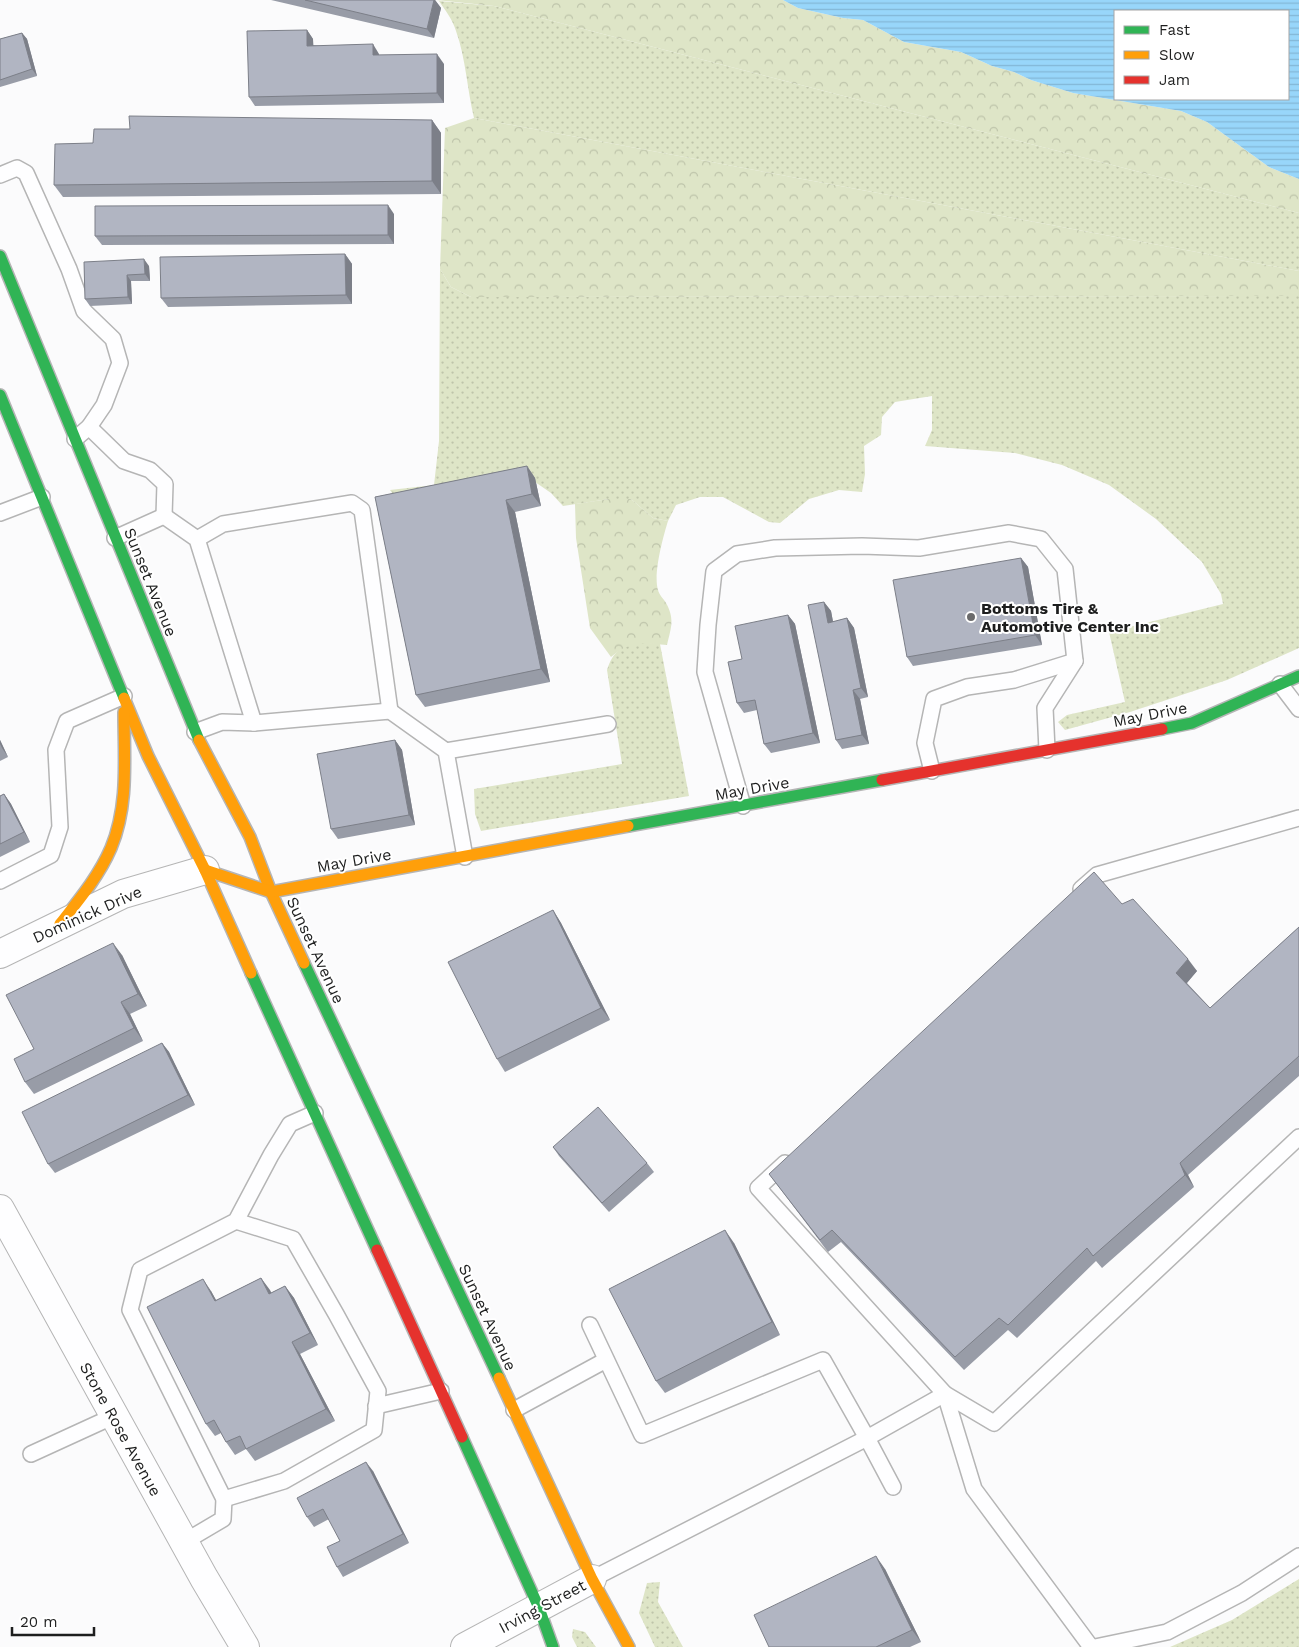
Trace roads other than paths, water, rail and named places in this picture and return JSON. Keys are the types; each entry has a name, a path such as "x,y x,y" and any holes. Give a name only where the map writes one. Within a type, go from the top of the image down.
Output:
{"main road":[{"name":"Sunset Avenue","path":"0,256 195,732 250,837 271,892 592,1579 629,1647"},
{"path":"1,398 148,756 205,870 539,1608 553,1647"},
{"name":"May Drive","path":"205,870 271,892 1192,723 1299,676"},
{"path":"60,924 100,872 115,840 123,808 125,784 124,696"}],"street":[{"name":"Dominick Drive","path":"0,954 123,894 205,870"},
{"name":"Stone Rose Avenue","path":"0,1209 184,1542 245,1647"},
{"name":"Irving Street","path":"466,1647 592,1579"}],"lane":[{"path":"0,175 18,168 26,173 69,269 84,311 113,339 120,363 104,405 89,427 75,439"},
{"path":"89,427 124,461 150,470 165,484 164,516"},
{"path":"0,513 42,497"},
{"path":"198,539 223,524 352,503 362,510 390,711"},
{"path":"116,538 164,516"},
{"path":"164,516 198,539 254,722"},
{"path":"743,806 705,672 714,571 737,554 775,548 862,546 919,548 1009,533 1042,539 1065,569 1075,661 1046,708 1047,750"},
{"path":"932,771 925,743 934,699 968,687 1014,680 1075,661"},
{"path":"1280,684 1299,709"},
{"path":"0,881 51,855 60,827 56,750 67,721 124,696"},
{"path":"195,732 222,722 254,722 390,711 446,751 465,856"},
{"path":"446,751 608,724"},
{"path":"1068,902 1097,875 1299,818"},
{"path":"184,1542 223,1519 224,1499 130,1310 140,1270 236,1221 271,1155 290,1124 315,1113"},
{"path":"794,1155 758,1188 945,1394 994,1423 1299,1137"},
{"path":"224,1499 284,1481 374,1430 378,1391 293,1239 236,1221"},
{"path":"590,1325 642,1434 822,1360 867,1438 892,1487"},
{"path":"514,1410 606,1360"},
{"path":"376,1406 440,1391"},
{"path":"592,1579 867,1438 945,1394"},
{"path":"945,1394 974,1489 1091,1647"},
{"path":"31,1454 114,1416"},
{"path":"1095,1647 1167,1632 1242,1593 1299,1556"}],"water":[{"path":"783,0 1299,0 1299,179 1269,167 1207,122 1181,111 1115,100 1289,100 1289,10 1114,10 1114,100 1073,93 1031,80 961,52 904,42 863,20 843,18 798,8"}],"place":[{"name":"Bottoms Tire & Automotive Center Inc","path":"971,617"}]}
